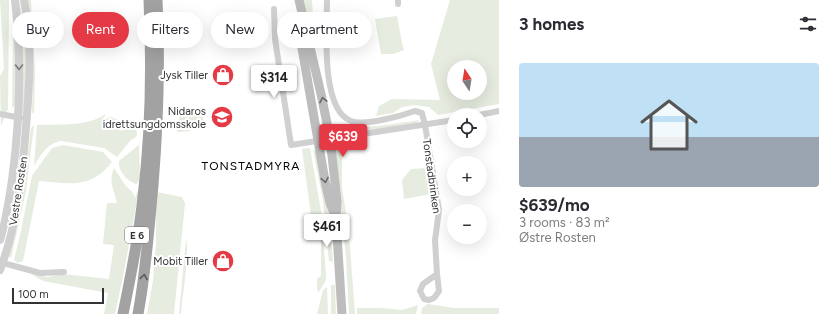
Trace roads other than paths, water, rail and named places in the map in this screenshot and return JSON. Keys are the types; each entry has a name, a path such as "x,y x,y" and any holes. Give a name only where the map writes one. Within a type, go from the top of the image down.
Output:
{"highway":[{"name":"E 6","path":"123,314 140,218 146,170 150,86 149,0"},
{"name":"E 6","path":"138,314 147,256 156,138 158,86 157,0"}],"main road":[{"path":"293,0 330,202 336,219"},
{"path":"299,0 330,138 337,201 336,219 342,314"}],"street":[{"name":"Vestre Rosten","path":"0,240 14,163 17,117 19,60 15,0"},
{"name":"Vestre Rosten","path":"24,0 27,19 29,59 27,119 19,200 1,266 40,273 64,272"},
{"name":"Tonstadbrinken","path":"327,0 328,65 334,103 340,113 351,121 359,122 400,116 415,111 422,113 439,210 435,240 437,274"},
{"name":"Tonstadbrinken","path":"274,9 274,39 292,145 447,121"},
{"path":"487,113 499,111"},
{"path":"0,114 27,119"}],"place":[{"name":"Jysk Tiller","path":"223,75"},
{"name":"Nidaros idrettsungdomsskole","path":"222,117"},
{"name":"Mobit Tiller","path":"223,261"}],"district":[{"name":"TONSTADMYRA","path":"251,166"}]}
